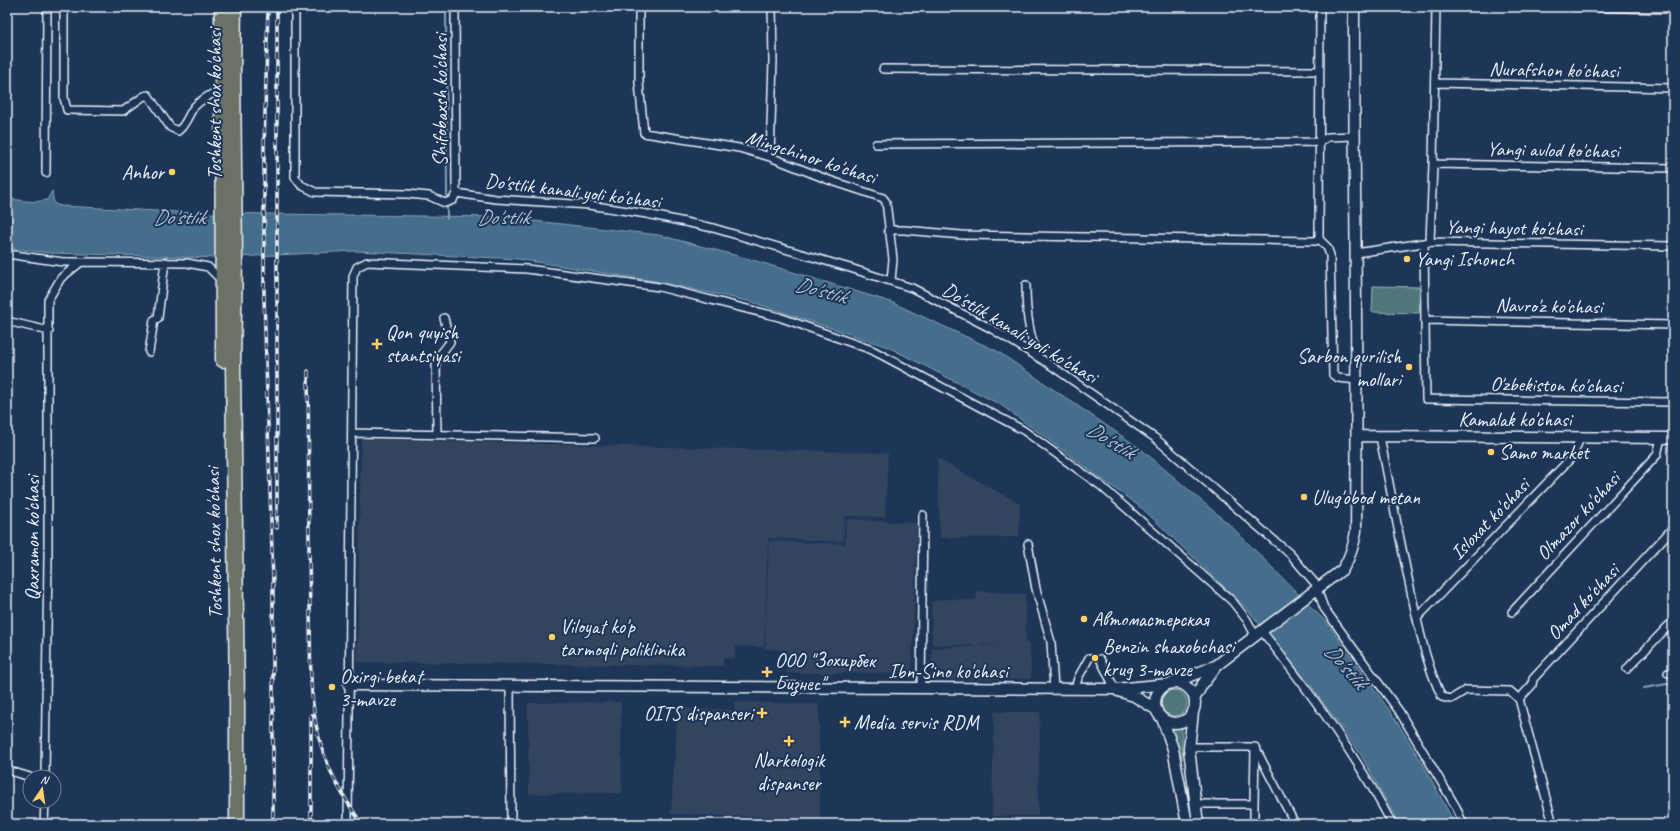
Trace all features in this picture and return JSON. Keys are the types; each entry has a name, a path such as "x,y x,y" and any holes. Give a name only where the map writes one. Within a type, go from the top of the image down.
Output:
{"highway":[{"name":"Toshkent shox ko'chasi","path":"222,7 221,89 229,201"},
{"name":"Toshkent shox ko'chasi","path":"229,201 234,7"},
{"path":"229,201 229,261"},
{"name":"Toshkent shox ko'chasi","path":"229,261 223,282 232,791 237,824"},
{"name":"Toshkent shox ko'chasi","path":"228,824 232,791 237,703 233,362 229,261"}],"main road":[{"path":"1187,824 1174,748 1159,714 1156,698 1159,692 1170,684 1217,665 1316,591 1343,569 1355,542 1357,380 1354,7"},
{"name":"Kamalak ko'chasi","path":"1357,436 1673,438"},
{"path":"1195,698 1202,685 1217,665"},
{"path":"1115,689 1179,684 1186,686 1192,692 1195,698 1195,706 1189,749 1198,824"},
{"name":"Ibn-Sino ko'chasi","path":"349,685 1115,689"},
{"path":"1115,689 1134,696 1168,722 1182,722 1193,712"}],"street":[{"path":"46,173 47,7"},
{"path":"64,7 64,98 67,110 123,111 144,96 148,95 170,127 178,131 183,127 195,106 221,89"},
{"path":"295,7 295,177 301,185 315,192 408,194 429,196 445,203 453,200 456,193"},
{"name":"Shifobaxsh ko'chasi","path":"455,7 456,193"},
{"name":"Mingchinor ko'chasi","path":"639,7 639,83 644,133 739,148 770,157 829,180 883,198 886,202 888,230 893,259 891,281"},
{"path":"770,157 773,60 772,7"},
{"path":"1320,7 1319,239 1327,247 1330,255 1333,375 1338,378 1357,380"},
{"path":"1425,320 1427,243 1433,164 1436,7"},
{"path":"1574,7 1673,9"},
{"path":"883,69 1319,71"},
{"name":"Nurafshon ko'chasi","path":"1435,84 1673,88"},
{"path":"876,144 1319,142 1328,137 1354,136"},
{"name":"Yangi avlod ko'chasi","path":"1433,164 1673,168"},
{"name":"Do'stlik kanali yoli ko'chasi","path":"456,193 496,199 589,205 648,214 713,228 912,288 992,329 1039,358 1155,438 1290,554 1316,591"},
{"path":"888,230 962,235 1315,241 1319,239"},
{"name":"Yangi hayot ko'chasi","path":"1356,252 1427,243 1673,246"},
{"path":"7,254 63,262 187,263 208,267 223,282"},
{"name":"Qaxramon ko'chasi","path":"45,769 48,559 48,300 61,278 81,262"},
{"path":"149,352 154,320 158,318 165,262"},
{"path":"348,824 353,276 357,267 367,262 526,269 660,287 779,317 872,350 1023,430 1100,486 1232,601 1246,620 1309,691 1375,791 1392,824"},
{"path":"1026,285 1026,306 1033,345 1039,358"},
{"path":"437,434 436,360 450,342 444,318"},
{"name":"Navro'z ko'chasi","path":"1425,320 1673,325"},
{"name":"O'zbekiston ko'chasi","path":"1425,320 1426,399 1673,402"},
{"path":"7,321 49,331"},
{"path":"352,433 595,438"},
{"path":"1380,437 1417,618 1436,685 1442,696 1451,699 1466,690 1510,691 1519,699 1553,824"},
{"name":"Isloxat ko'chasi","path":"1417,618 1573,456 1580,438"},
{"name":"Olmazor ko'chasi","path":"1512,612 1657,455 1661,438"},
{"path":"921,688 923,515"},
{"name":"Omad ko'chasi","path":"1519,699 1532,685 1533,679 1673,528"},
{"path":"1028,544 1036,589 1051,642 1054,689"},
{"path":"1316,591 1324,608 1399,711 1456,807 1463,824"},
{"path":"1627,669 1673,621"},
{"path":"1075,689 1078,678 1090,658"},
{"path":"1100,659 1115,689"},
{"path":"510,686 511,824"},
{"path":"1189,749 1195,747 1255,747"},
{"path":"1254,824 1255,747"},
{"path":"1255,747 1296,824"},
{"path":"7,770 22,775"},
{"path":"1196,804 1254,804"},
{"path":"44,824 45,809"}],"shaded area":[{"path":"361,439 888,453 885,517 845,516 843,542 768,538 764,647 736,646 735,659 723,658 723,666 357,662"},
{"path":"937,458 1020,504 1019,537 940,538"},
{"path":"846,519 917,523 912,673 786,673 787,650 765,649 769,541 845,544"},
{"path":"977,591 1025,594 1026,643 1030,644 1031,679 931,680 932,648 1004,645 932,645 931,602 943,599 976,600"},
{"path":"621,702 622,793 529,794 528,703"},
{"path":"735,702 819,704 820,819 671,814 678,708 734,710"},
{"path":"994,712 1040,712 1038,816 992,816"}],"green space":[{"path":"1373,286 1420,287 1419,313 1372,312"},
{"path":"1174,690 1183,694 1187,703 1183,712 1174,716 1165,712 1161,703 1165,694"},
{"path":"1171,727 1182,727 1182,759"}],"water":[{"name":"Do'stlik","path":"52,191 54,204 61,206 197,213 499,217 659,235 753,260 891,302 997,351 1141,449 1231,526 1328,624 1392,714 1424,766 1455,824 1399,824 1361,755 1312,687 1247,609 1144,510 1001,405 888,347 752,302 654,281 518,259 355,251 218,258 50,253 7,248 7,197 16,200 42,201 47,200"}],"waterway":[{"path":"446,7 447,196"},
{"path":"447,208 447,219"},
{"path":"1644,688 1673,683"}],"railway":[{"path":"268,7 264,148 264,298 273,584 273,824"},
{"path":"277,7 277,528"},
{"path":"308,371 310,657 313,706 315,722 326,761 348,804 362,824"},
{"path":"311,715 311,824"}],"place":[{"name":"Anhor","path":"172,172"},
{"name":"Yangi Ishonch","path":"1407,259"},
{"name":"Qon quyish stantsiyasi","path":"377,344"},
{"name":"Sarbon qurilish mollari","path":"1409,367"},
{"name":"Samo market","path":"1491,452"},
{"name":"Ulug'obod metan","path":"1304,497"},
{"name":"Автомастерская","path":"1084,619"},
{"name":"Viloyat ko'p tarmoqli poliklinika","path":"552,637"},
{"name":"Benzin shaxobchasi krug 3-mavze","path":"1095,658"},
{"name":"ООО \"Зохирбек Бизнес\"","path":"767,672"},
{"name":"Oxirgi bekat 3-mavze","path":"332,687"},
{"name":"OITS dispanseri","path":"762,713"},
{"name":"Media servis RDM","path":"845,722"},
{"name":"Narkologik dispanser","path":"789,741"}]}
